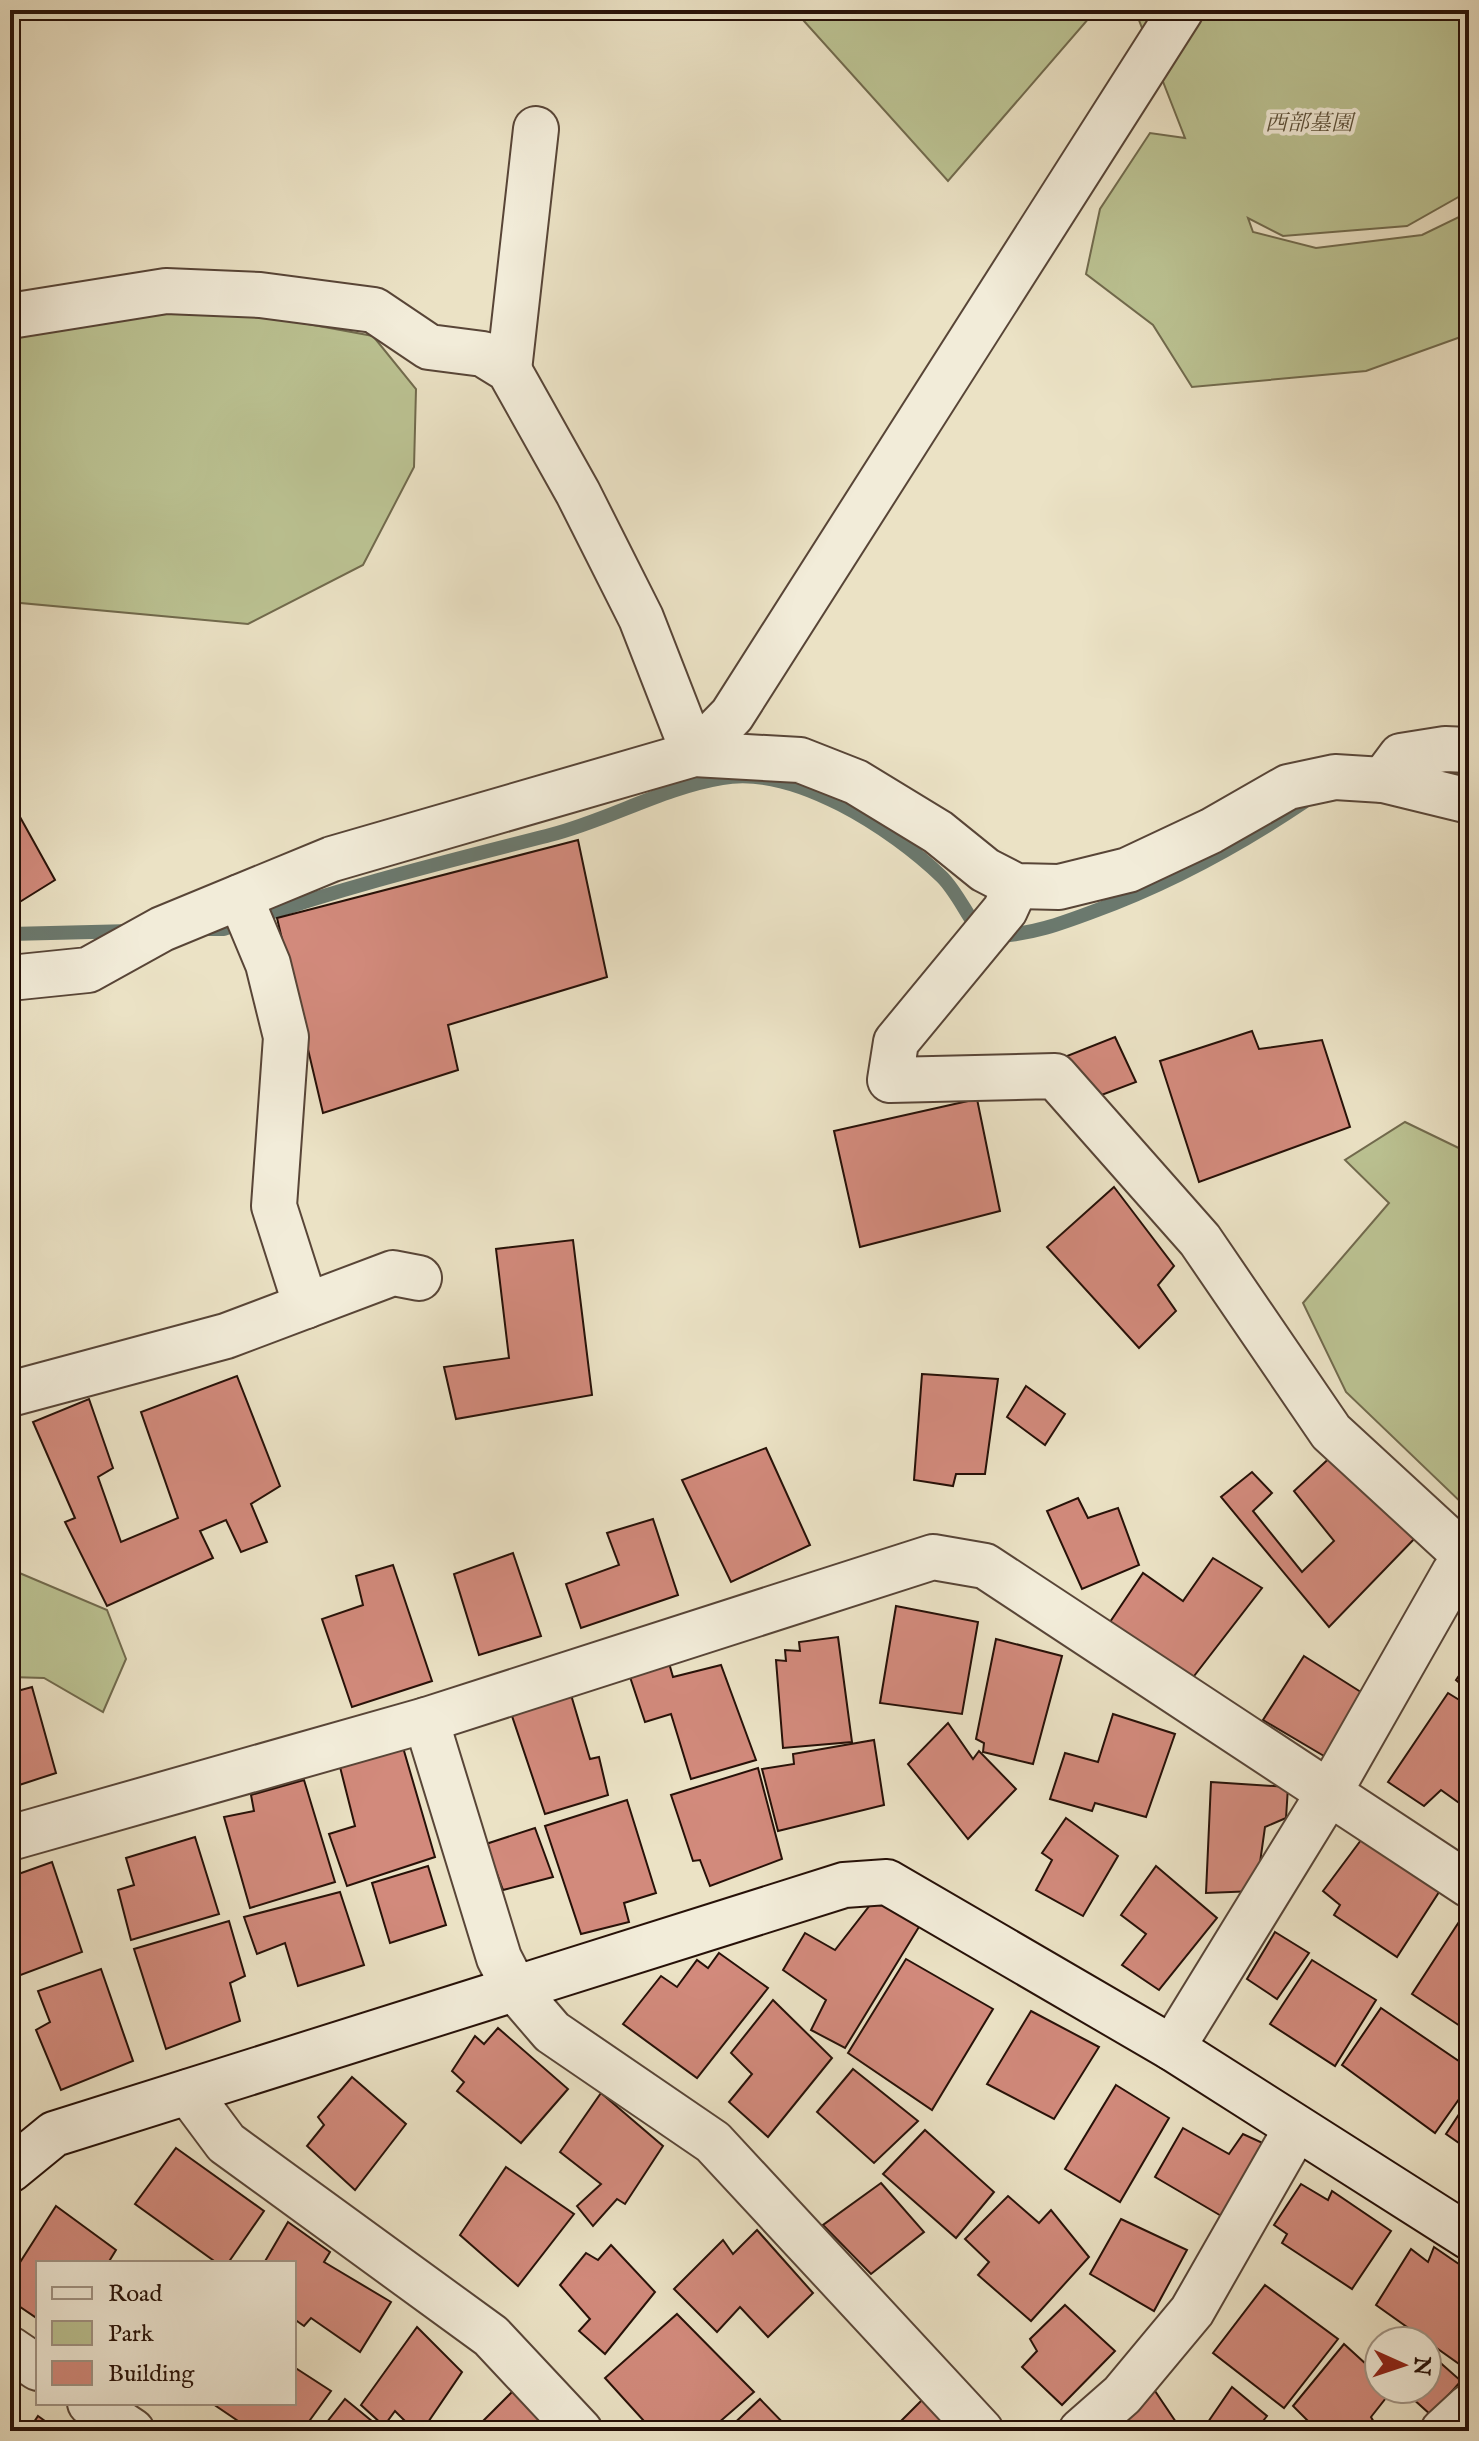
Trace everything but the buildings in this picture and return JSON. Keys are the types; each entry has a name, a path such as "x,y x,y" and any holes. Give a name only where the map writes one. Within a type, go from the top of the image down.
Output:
{"street":[{"path":"694,754 732,715 1181,10"},
{"path":"509,370 536,129"},
{"path":"10,316 166,291 260,295 374,310 429,347 483,354 509,370 578,493 641,618 694,754"},
{"path":"1383,780 1401,756 1445,749 1469,750"},
{"path":"10,978 88,970 162,929 332,859 694,754 800,760 856,782 938,832 985,870 1016,886 1059,887 1128,870 1211,831 1288,787 1335,777 1383,780 1469,801"},
{"path":"1016,886 1005,910 896,1042 890,1080 1055,1076 1200,1240 1331,1432 1468,1558 1454,1573 1330,1791 1172,2048"},
{"path":"240,897 268,964 286,1037 274,1206 306,1306"},
{"path":"10,1394 226,1336 393,1273 419,1278"},
{"path":"10,1838 426,1720 933,1557 985,1566 1469,1885"},
{"path":"426,1720 499,1958 515,1989 552,2032 713,2142 981,2431"},
{"path":"10,2170 54,2134 844,1885 887,1882 1172,2048 1469,2237"},
{"path":"188,2092 226,2143 491,2336 580,2431"},
{"path":"1081,2431 1122,2395 1192,2311 1296,2129"},
{"path":"10,2349 36,2367"},
{"path":"93,2405 132,2431"},
{"path":"1443,2431 1469,2407"}],"green space":[{"path":"794,10 1096,10 948,181"},
{"name":"西部墓園","path":"1135,10 1469,10 1469,191 1407,226 1283,236 1248,218 1253,232 1316,248 1422,235 1469,212 1469,334 1366,371 1192,387 1153,325 1086,274 1100,209 1150,133 1185,138"},
{"path":"165,309 259,315 373,336 416,389 414,467 363,565 248,624 10,602 10,330"},
{"path":"1405,1122 1469,1153 1469,1510 1346,1392 1303,1303 1389,1203 1345,1160"},
{"path":"10,1569 107,1610 126,1659 103,1712 44,1678 10,1677"}],"waterway":[{"path":"1430,769 1469,777"},
{"path":"205,929 224,929 345,890 572,829 678,789 722,778 750,777 780,781 811,791 870,821 942,877 973,922"},
{"path":"998,936 1057,924 1148,889 1228,849 1304,802"},
{"path":"10,934 132,931"}]}
